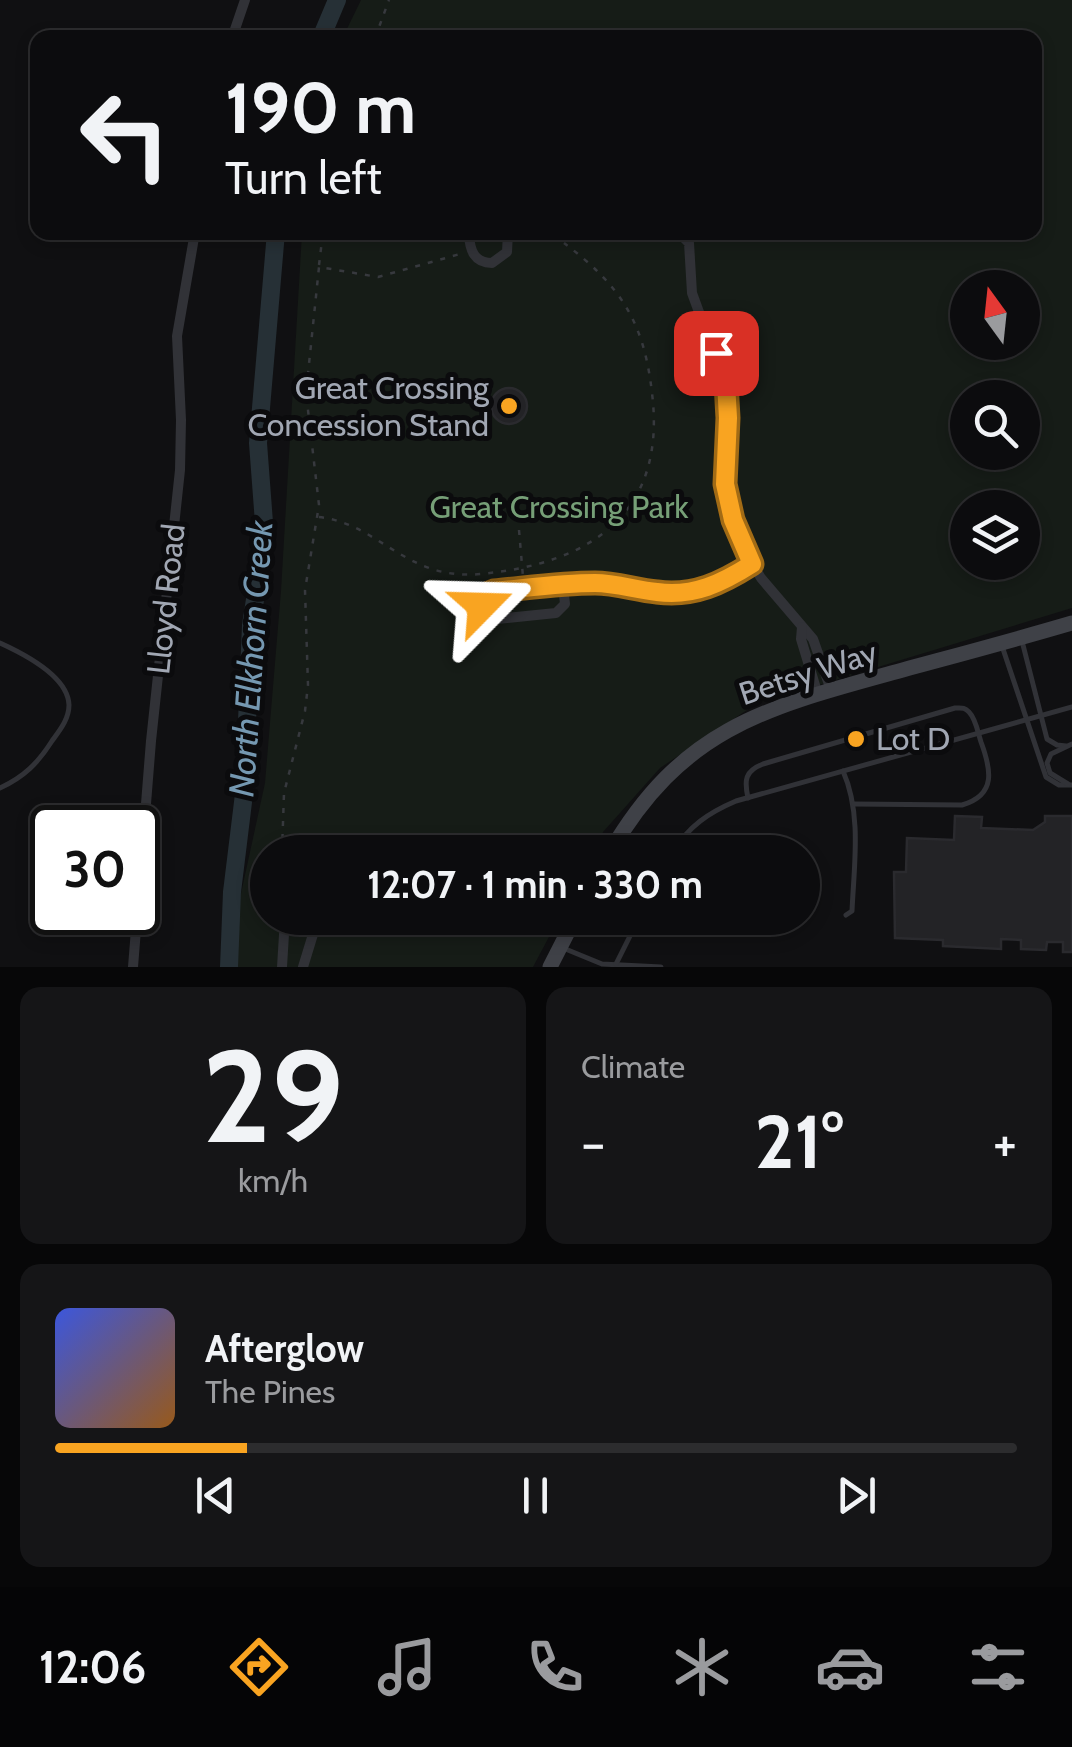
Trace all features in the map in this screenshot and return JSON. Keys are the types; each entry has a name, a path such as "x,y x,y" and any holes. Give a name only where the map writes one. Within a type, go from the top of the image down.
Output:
{"street":[{"path":"235,30 245,0"},
{"name":"Lloyd Road","path":"134,967 180,470 177,336 194,240"},
{"path":"470,240 472,253 479,260 492,263 507,252 508,240"},
{"path":"686,240 692,293 726,383 725,484 733,520 752,564 813,639 813,657 824,692"},
{"path":"563,585 566,604 556,612 497,619 485,612 483,600 487,594 524,588 563,585 612,584 659,593 698,592 722,583 752,564"},
{"name":"Betsy Way","path":"620,835 634,812 670,772 706,744 759,714 1072,623"},
{"path":"282,967 284,935"},
{"path":"304,967 313,935"},
{"path":"550,967 566,935"}],"lane":[{"path":"1021,638 1047,739 1057,745 1069,745"},
{"path":"0,643 46,669 66,694 69,705 65,722 37,762 26,774 0,788"},
{"path":"1001,643 1046,776 1059,784 1072,785"},
{"path":"686,835 708,813 748,798 1072,708"},
{"path":"748,798 746,778 756,766 948,710 966,710 978,733 991,776 987,788 974,801 962,805 854,804"},
{"path":"1069,745 1051,754 1048,769 1059,780 1072,785"},
{"path":"844,771 854,804 852,911 846,915"},
{"path":"615,965 631,935"},
{"path":"560,946 575,955 615,965 661,967"}],"path":[{"path":"377,30 389,0"},
{"path":"283,835 284,793 308,685 306,590 318,517 318,491 306,393 322,240"},
{"path":"318,517 342,522 432,572 476,575 523,568 572,552 608,530 624,514 645,484 652,458 654,404 637,324 612,284 564,243"},
{"path":"319,267 378,277 467,252"},
{"path":"519,530 524,588"}],"green space":[{"name":"Great Crossing Park","path":"361,0 1072,0 1072,608 756,704 660,768 602,835 254,835 265,783 281,591 302,240 1042,240 1042,30 346,30"},
{"name":"Great Crossing Park","path":"250,852 250,935 550,935 533,967 225,967"}],"building":[{"name":"Great Crossing Concession Stand","path":"509,388 522,393 527,406 522,419 509,424 496,419 491,406 496,393"},
{"path":"955,816 982,817 981,828 1033,830 1045,822 1045,816 1072,816 1072,952 1063,952 1063,942 1047,942 1046,950 1021,949 1021,940 1001,939 1001,949 943,946 943,940 895,938 894,872 906,872 907,838 954,840"}],"waterway":[{"name":"North Elkhorn Creek","path":"324,30 337,0"},
{"name":"North Elkhorn Creek","path":"229,967 232,892 244,794 251,625 265,536 258,443 275,240"}],"place":[{"name":"Great Crossing Concession Stand","path":"509,406"},
{"name":"Lot D","path":"856,739"}],"route":[{"path":"482,606 487,594 494,591 563,585 594,583 659,593 698,592 722,583 752,564 733,520 725,484 726,383 716,353"}]}
